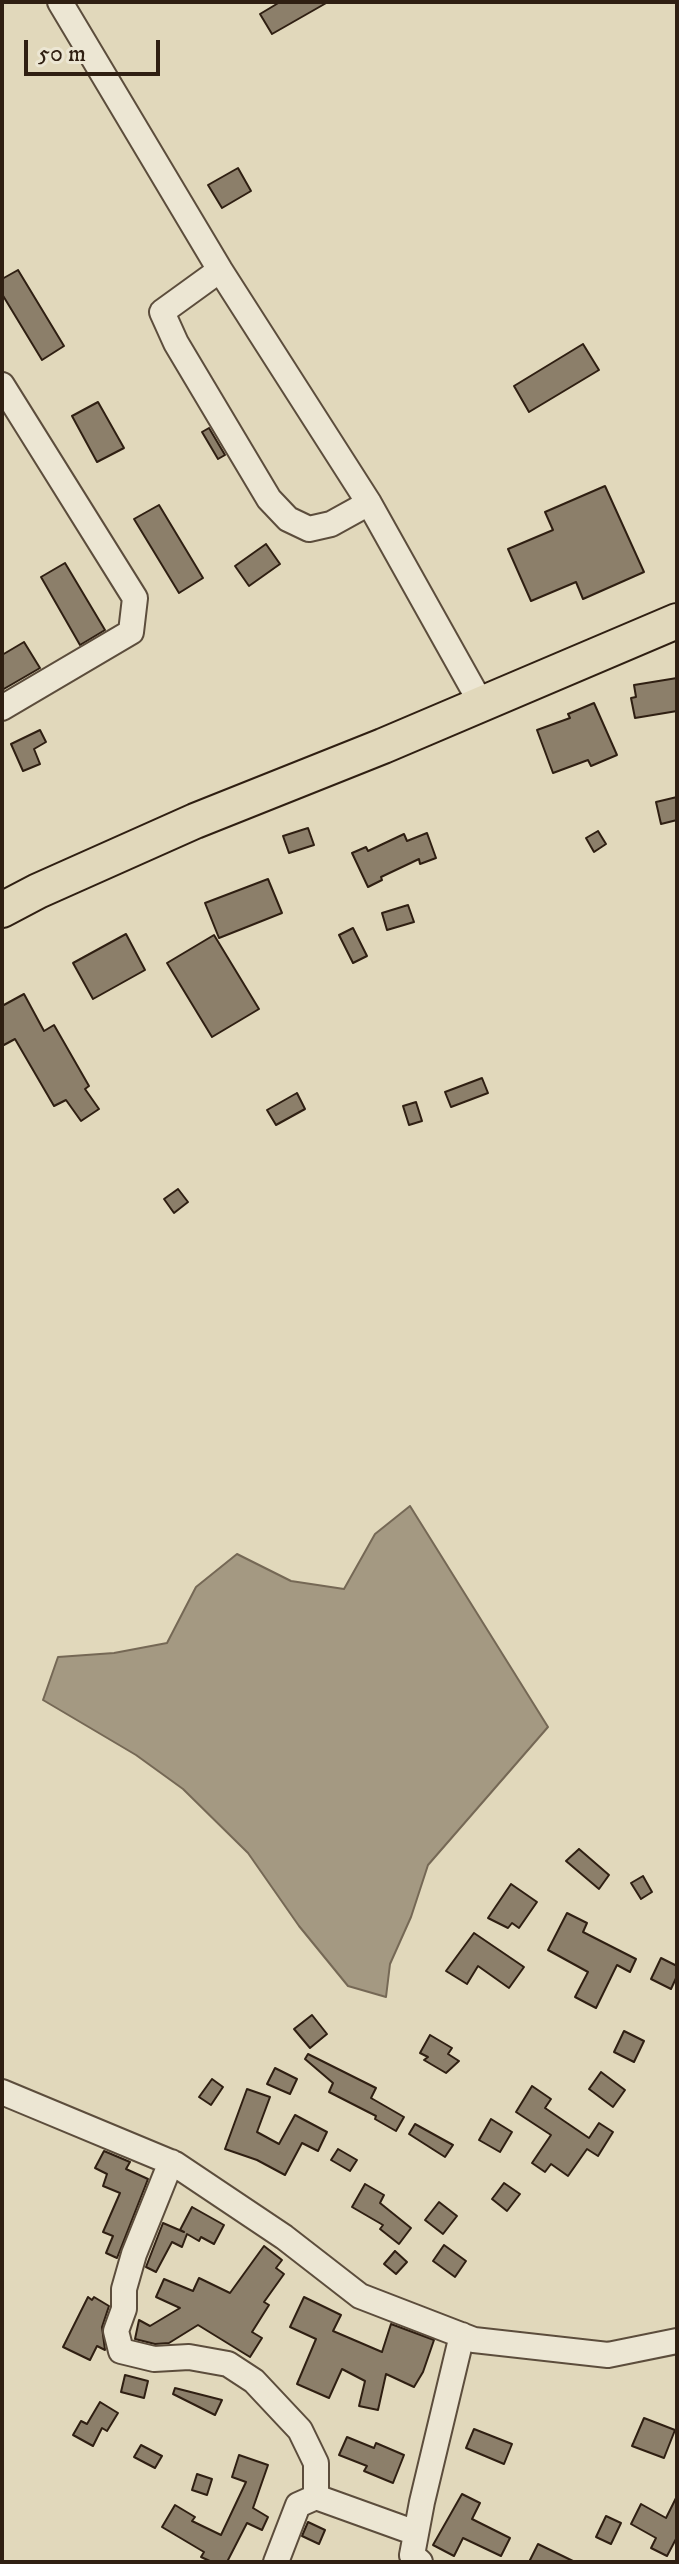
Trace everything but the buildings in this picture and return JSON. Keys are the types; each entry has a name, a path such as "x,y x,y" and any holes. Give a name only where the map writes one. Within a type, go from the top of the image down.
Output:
{"highway":[{"path":"2,910 195,821 482,705 677,621"}],"street":[{"path":"60,2 220,270 369,503 482,705"},
{"path":"220,270 162,312 176,343 269,499 288,519 309,529 331,524 369,503"},
{"path":"2,385 135,598 131,632 2,708"},
{"path":"2,2092 171,2162 284,2237 360,2296 474,2340 608,2355 677,2341"},
{"path":"171,2162 134,2254 124,2289 124,2309 116,2331 121,2351 154,2359 189,2357 228,2364 254,2381 300,2430 316,2463 316,2497"},
{"path":"316,2497 414,2553 439,2423 462,2335"},
{"path":"276,2562 298,2505 316,2497"}],"shaded area":[{"path":"410,1506 548,1727 428,1865 411,1917 390,1964 386,1997 348,1986 299,1926 248,1853 183,1789 136,1755 43,1700 58,1657 114,1653 167,1643 196,1587 237,1554 291,1581 344,1589 375,1534"}]}
